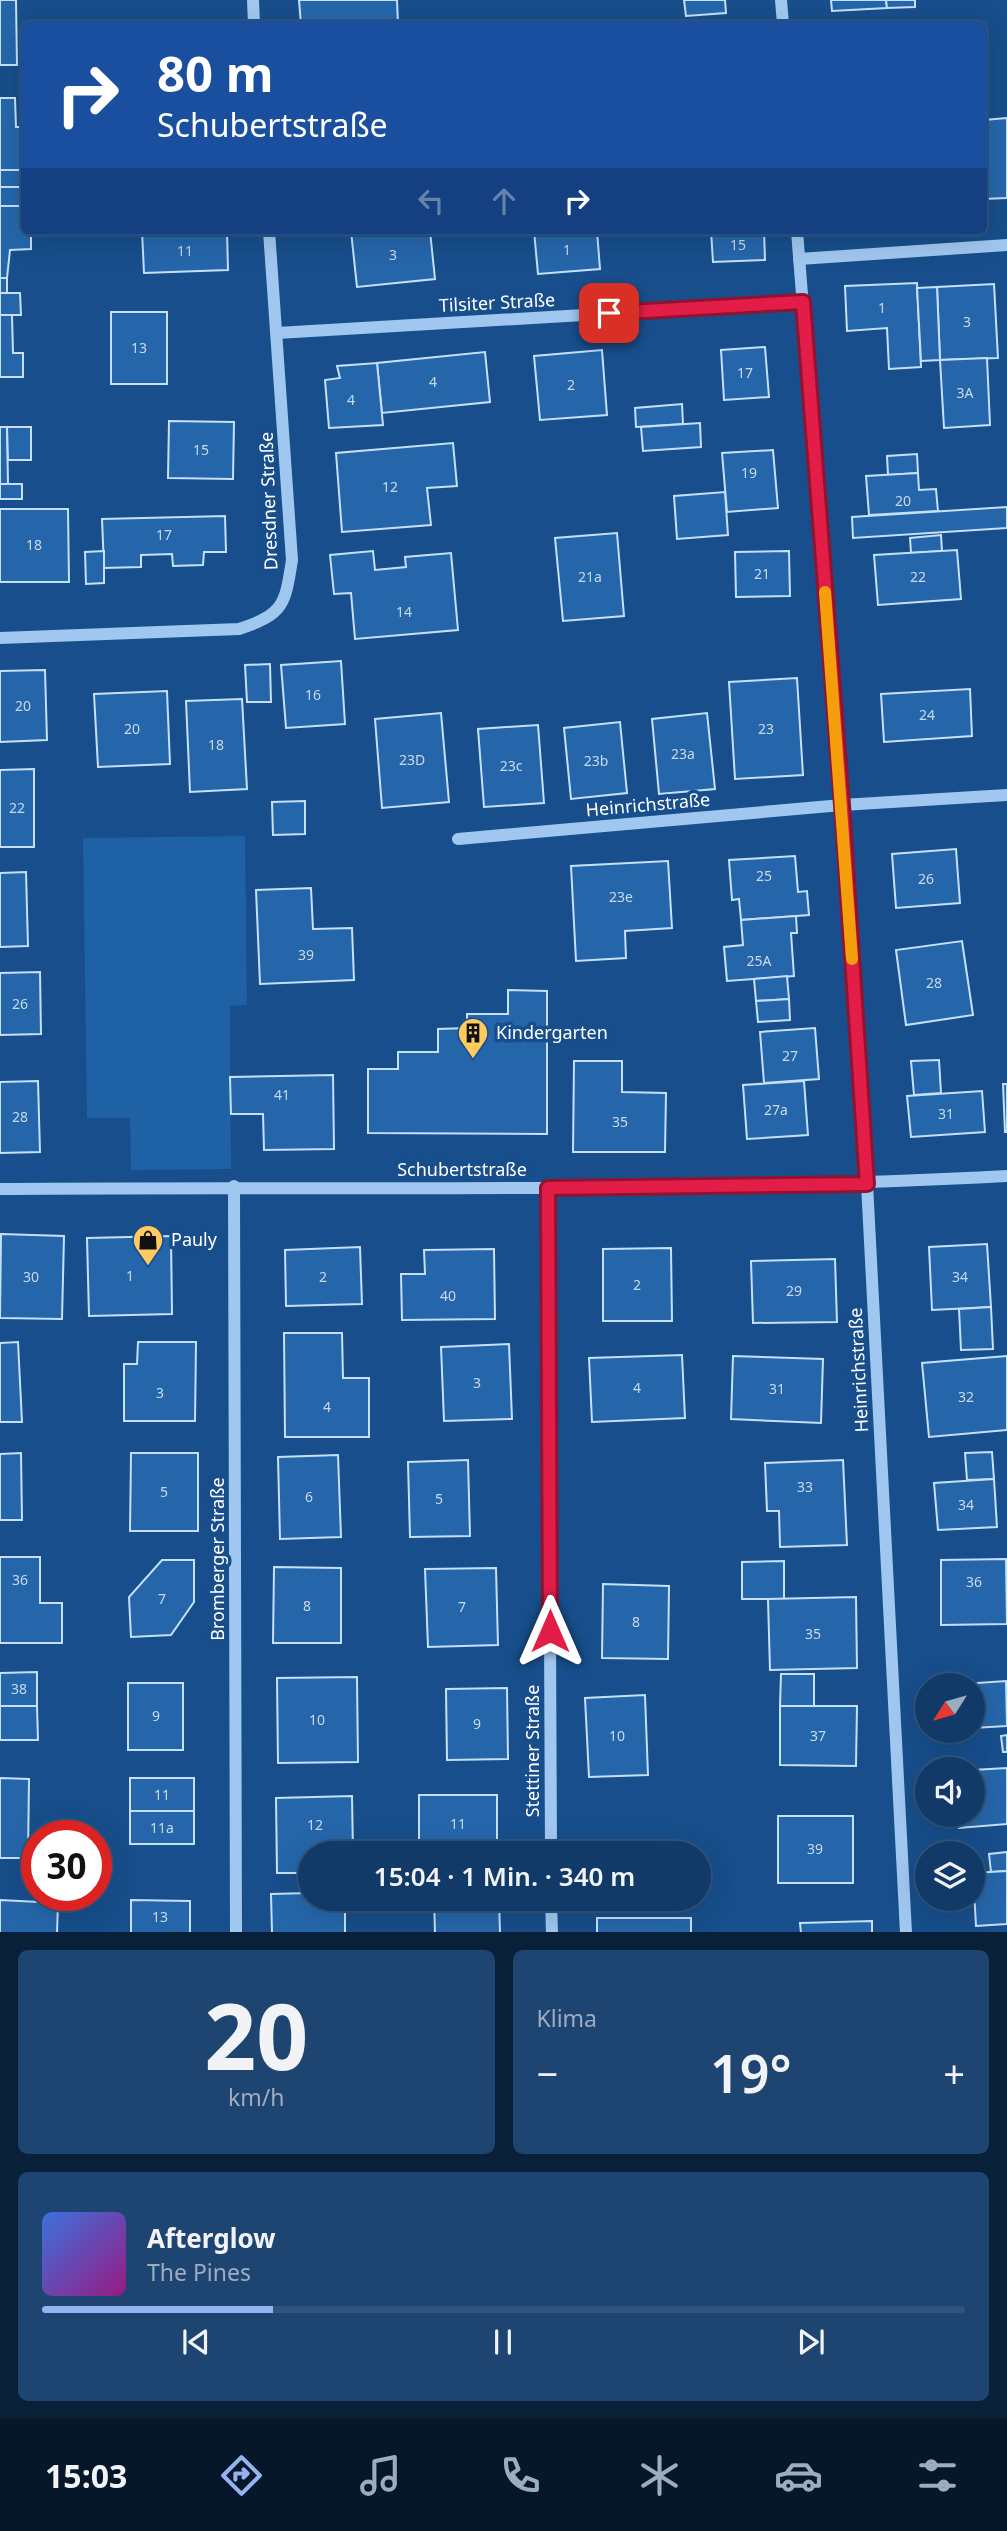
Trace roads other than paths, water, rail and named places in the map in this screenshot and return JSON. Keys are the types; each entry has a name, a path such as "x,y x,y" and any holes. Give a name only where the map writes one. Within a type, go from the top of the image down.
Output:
{"street":[{"path":"253,0 254,21"},
{"path":"781,0 783,21"},
{"name":"Dresdner Straße","path":"0,638 239,629 262,621 279,609 288,585 292,559 269,235"},
{"name":"Heinrichstraße","path":"797,235 842,805 867,1184 906,1932"},
{"path":"799,260 1007,245"},
{"name":"Tilsiter Straße","path":"277,333 803,302"},
{"path":"842,805 1007,795"},
{"name":"Heinrichstraße","path":"458,839 842,805"},
{"name":"Schubertstraße","path":"0,1189 234,1186 548,1188 867,1184 1007,1177"},
{"name":"Bromberger Straße","path":"234,1186 236,1932"},
{"name":"Stettiner Straße","path":"548,1188 551,1841"},
{"path":"551,1911 552,1932"}],"place":[{"name":"Kindergarten","path":"473,1060"},
{"name":"Pauly","path":"148,1267"}]}
